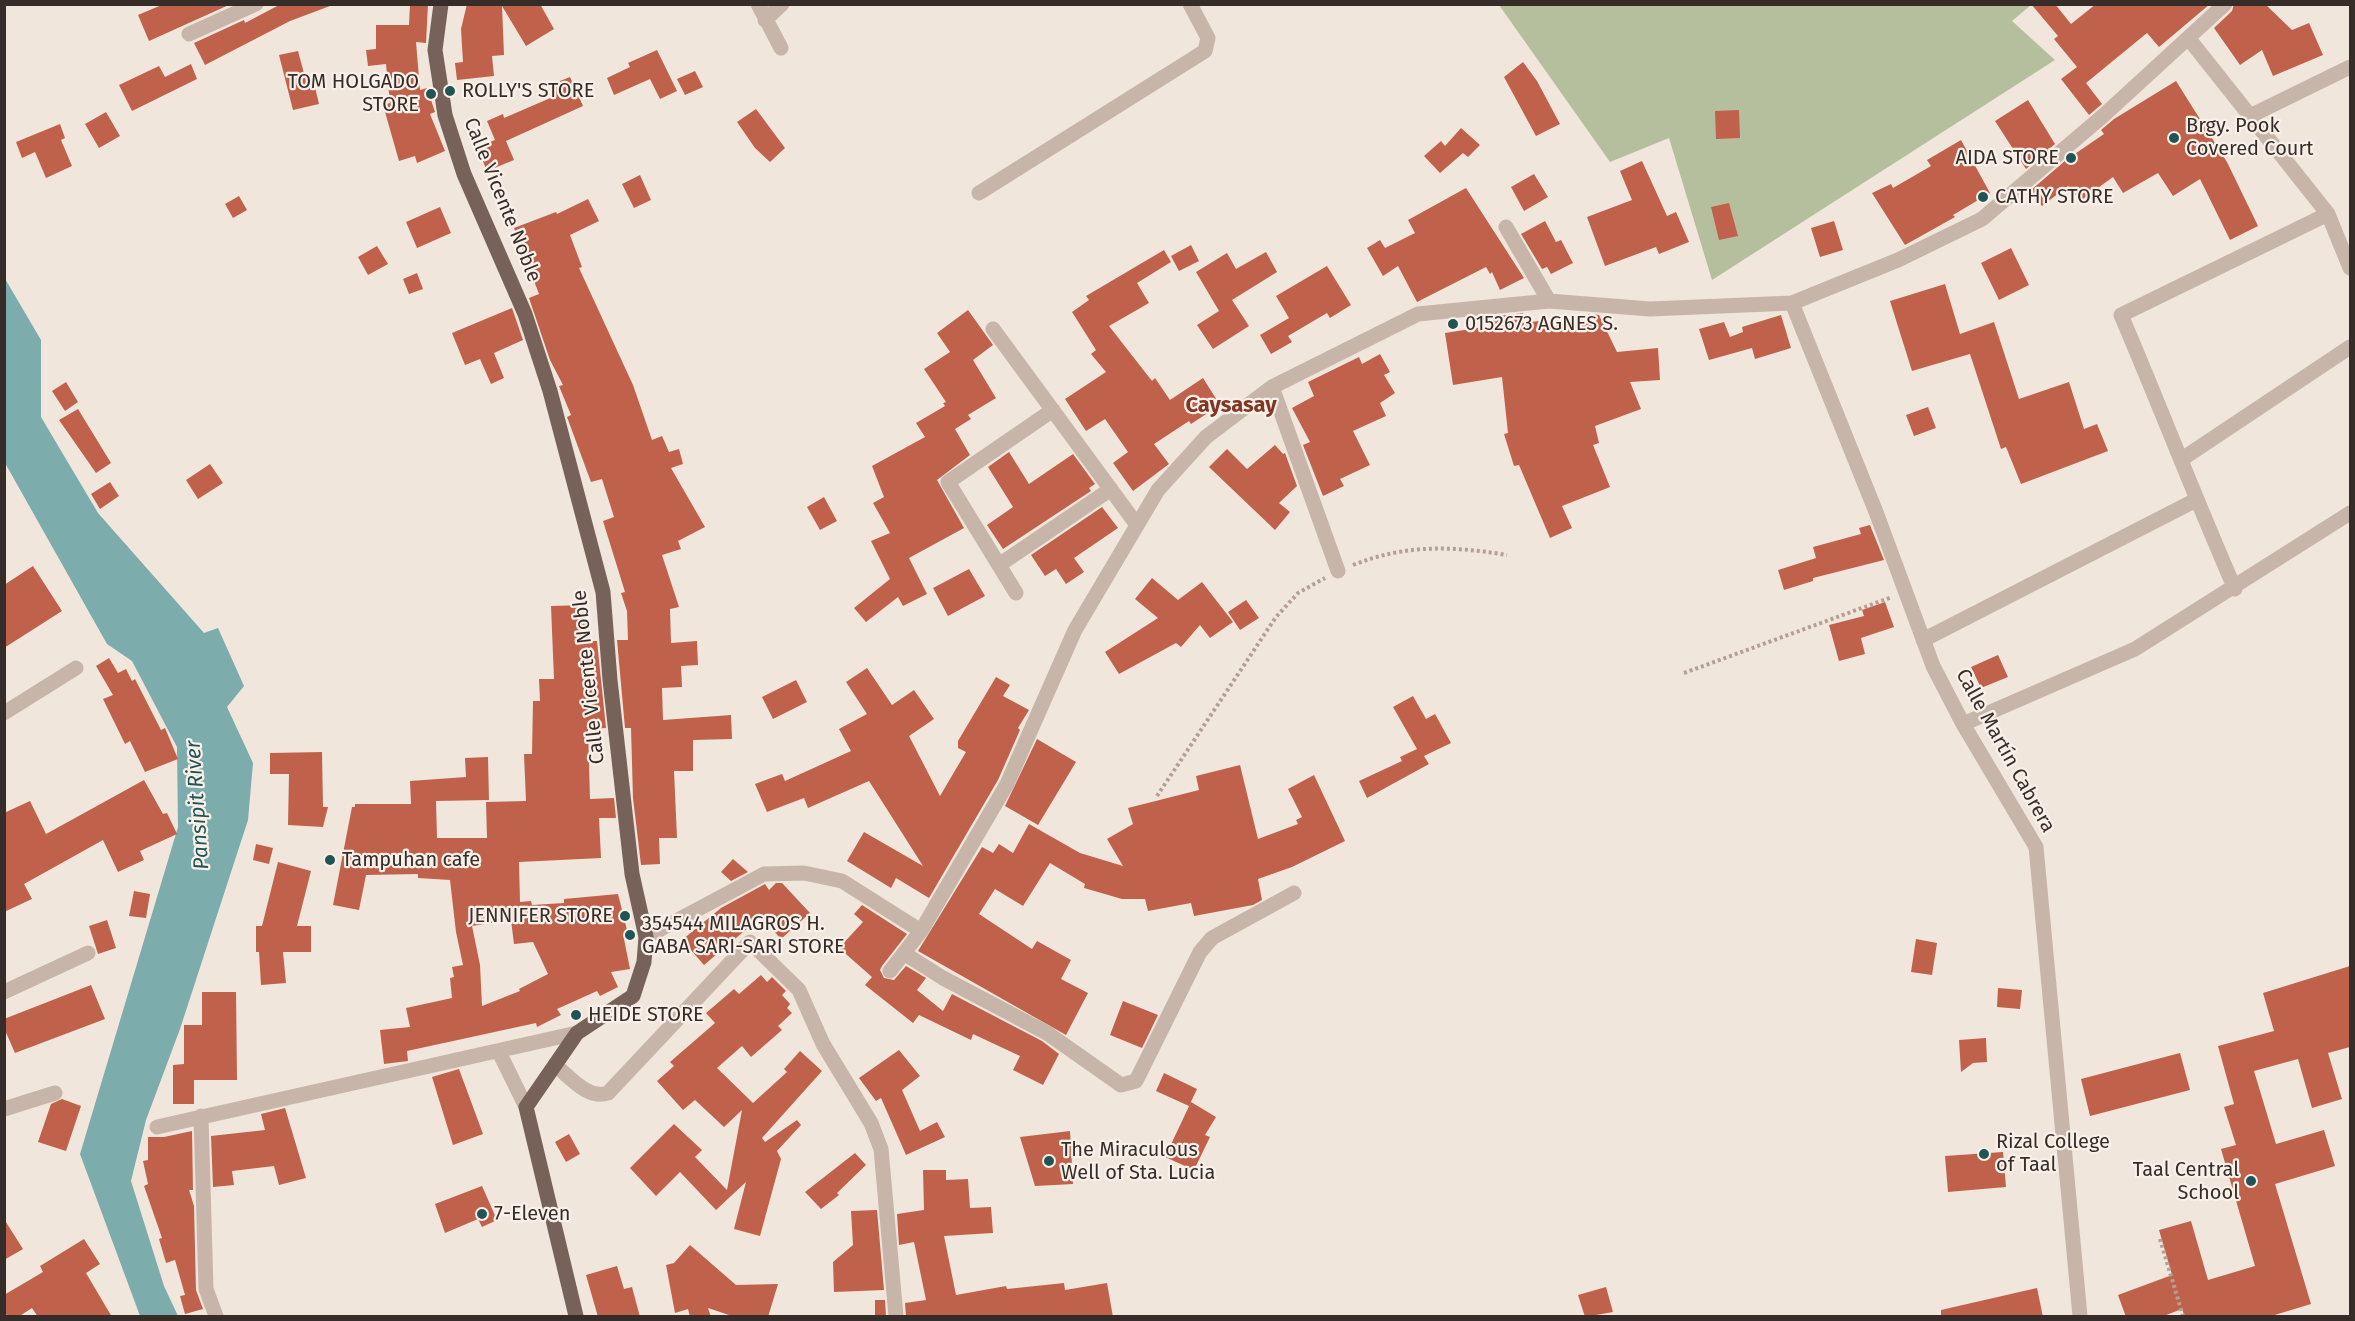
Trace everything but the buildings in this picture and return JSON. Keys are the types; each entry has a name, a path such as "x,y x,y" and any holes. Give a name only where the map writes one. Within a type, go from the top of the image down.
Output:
{"main road":[{"name":"Calle Vicente Noble","path":"441,4 435,50 445,115 464,174 525,314 550,391 603,592 610,680 632,874 646,937 644,962 633,996 578,1033 526,1107"},
{"path":"526,1107 576,1317"}],"street":[{"path":"189,34 256,4"},
{"path":"758,4 781,48"},
{"path":"765,20 782,4"},
{"path":"979,193 1205,51 1208,38 1191,4"},
{"path":"890,971 921,931 1007,784 1075,630 1158,490 1206,437 1272,387 1418,314 1549,301 1650,309 1792,303 1898,260 1982,219 2189,39 2225,4"},
{"path":"2189,39 2252,115 2328,214 2350,268"},
{"path":"2252,115 2350,67"},
{"path":"2235,589 2196,500 2182,459 2121,315 2328,214"},
{"path":"1506,227 1549,301"},
{"name":"Calle Martín Cabrera","path":"1792,303 1923,640 1963,724 2036,847 2080,1317"},
{"path":"993,329 1137,525"},
{"path":"2182,459 2350,347"},
{"path":"1272,387 1338,570"},
{"path":"1016,593 948,482 1053,410"},
{"path":"999,565 1111,489"},
{"path":"1923,640 2196,500"},
{"path":"1963,724 2135,650 2235,589 2350,513"},
{"path":"4,713 76,668"},
{"path":"646,937 764,874 804,873 842,881 921,931"},
{"path":"905,954 943,978 1047,1033 1121,1085 1136,1081 1200,952 1212,938 1294,893"},
{"path":"555,1065 589,1093 599,1096 608,1093 750,942 799,990 823,1044 871,1123 881,1149 896,1317"},
{"path":"4,992 88,953"},
{"path":"157,1126 499,1053 578,1033"},
{"path":"499,1053 526,1107"},
{"path":"4,1109 55,1094"},
{"path":"201,1116 207,1289 216,1317"}],"path":[{"path":"1156,796 1276,617 1298,593 1338,570 1375,556 1421,548 1459,547 1507,555"},
{"path":"1684,673 1906,592"},
{"path":"2160,1239 2183,1317"}],"green space":[{"path":"1499,5 2031,5 2012,21 2055,60 1712,280 1669,138 1610,162"}],"water":[{"name":"Pansipit River","path":"4,277 41,340 41,417 98,513 204,633 218,628 244,686 227,707 253,763 248,820 180,1029 146,1120 131,1181 164,1286 178,1316 140,1316 80,1154 178,827 177,747 132,661 107,644 5,463"}],"place":[{"name":"ROLLY'S STORE","path":"450,91"},
{"name":"TOM HOLGADO STORE","path":"431,94"},
{"name":"Brgy. Pook Covered Court","path":"2174,138"},
{"name":"AIDA STORE","path":"2071,158"},
{"name":"CATHY STORE","path":"1983,197"},
{"name":"0152673 AGNES S.","path":"1453,324"},
{"name":"Tampuhan cafe","path":"330,860"},
{"name":"JENNIFER STORE","path":"625,916"},
{"name":"354544 MILAGROS H. GABA SARI-SARI STORE","path":"630,935"},
{"name":"HEIDE STORE","path":"576,1015"},
{"name":"Rizal College of Taal","path":"1984,1154"},
{"name":"The Miraculous Well of Sta. Lucia","path":"1049,1161"},
{"name":"Taal Central School","path":"2251,1181"},
{"name":"7-Eleven","path":"482,1214"}],"district":[{"name":"Caysasay","path":"1231,406"}]}
